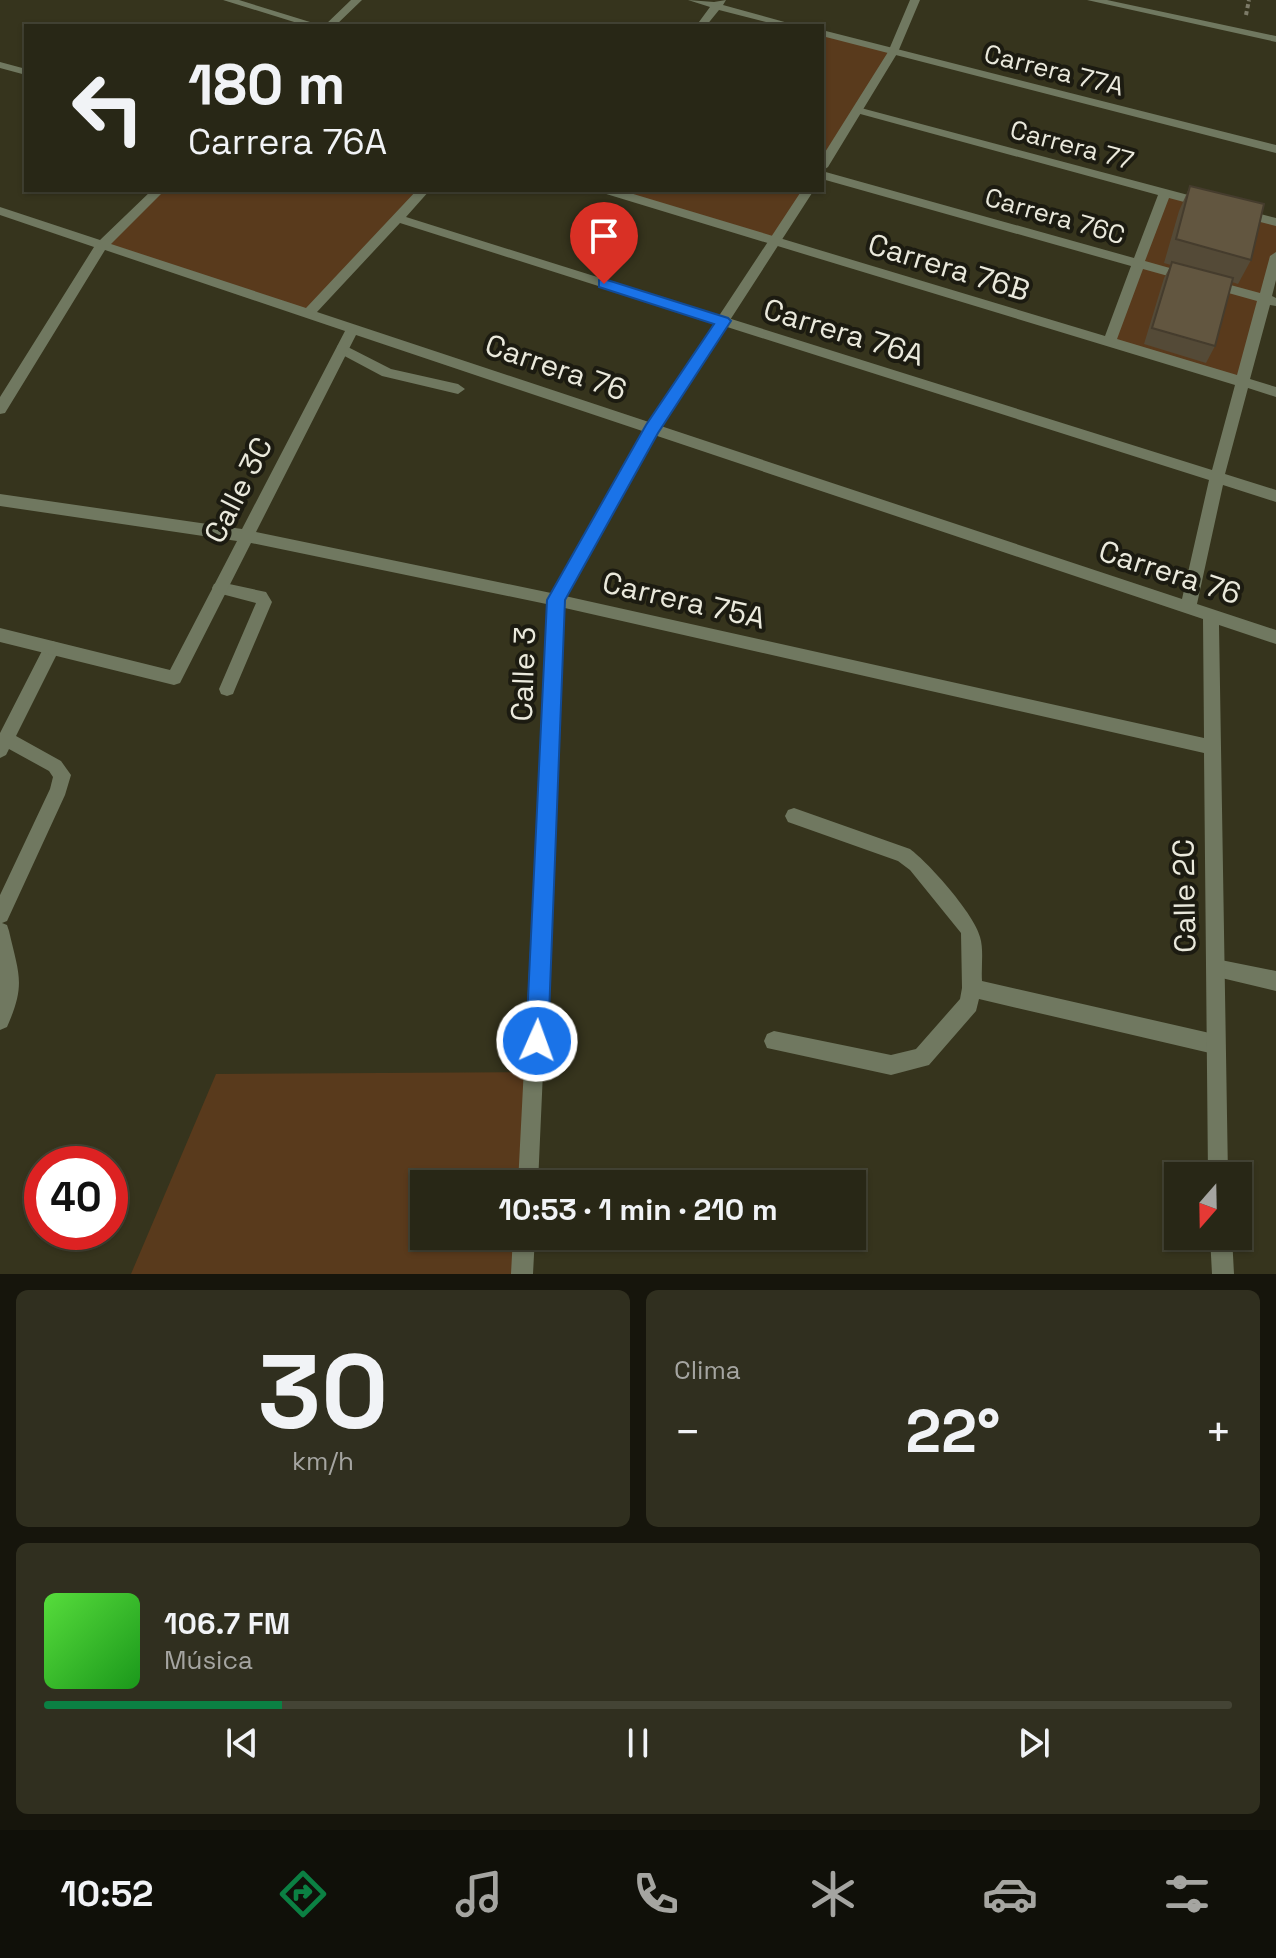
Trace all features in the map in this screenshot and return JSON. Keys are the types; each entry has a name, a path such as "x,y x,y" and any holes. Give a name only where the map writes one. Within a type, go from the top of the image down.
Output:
{"street":[{"path":"228,0 311,24"},
{"path":"331,24 357,0"},
{"path":"693,0 718,3 787,24"},
{"path":"824,164 893,52 915,0"},
{"path":"1092,0 1276,39"},
{"path":"702,24 718,3"},
{"name":"Carrera 77A","path":"824,34 1276,149"},
{"path":"0,65 24,71"},
{"name":"Carrera 77","path":"857,110 1220,207"},
{"name":"Carrera 76C","path":"824,176 1270,301"},
{"path":"0,409 101,246 157,192"},
{"path":"308,314 422,192"},
{"name":"Carrera 76B","path":"614,192 1276,392"},
{"name":"Calle 3","path":"529,1170 556,600 652,429 807,192"},
{"path":"1109,342 1165,192"},
{"name":"Carrera 76","path":"0,211 1276,637"},
{"path":"1234,211 1276,222"},
{"name":"Carrera 76A","path":"397,218 1276,496"},
{"path":"1188,608 1241,382 1270,301 1276,256"},
{"name":"Calle 3C","path":"52,648 174,678 353,328"},
{"path":"342,349 387,373 458,389"},
{"name":"Carrera 75A","path":"0,500 246,536 556,600 1211,747"},
{"path":"220,588 264,599 227,689"},
{"name":"Calle 2C","path":"1211,615 1218,1162"},
{"path":"0,635 52,648 3,744 55,766 62,775 59,789 0,915"},
{"path":"774,1041 899,1065 922,1058 969,1004 972,988 972,939 968,928 916,864 904,855 794,816"},
{"path":"0,931 12,973 11,998 0,1020"},
{"path":"1216,968 1276,981"},
{"path":"972,988 1214,1044"},
{"path":"522,1274 523,1250"},
{"path":"1222,1250 1223,1274"}],"shaded area":[{"path":"824,34 893,52 824,164"},
{"path":"157,192 422,192 308,314 101,246"},
{"path":"614,192 807,192 776,242"},
{"path":"1165,192 1276,222 1276,256 1241,382 1109,342"},
{"path":"536,1072 529,1170 410,1170 410,1250 523,1250 522,1274 131,1274 216,1074"}],"building":[{"path":"1190,186 1264,204 1251,260 1176,239"},
{"path":"1172,262 1233,278 1215,346 1152,328"}],"route":[{"path":"537,1041 556,600 652,429 723,321 604,284"}]}
